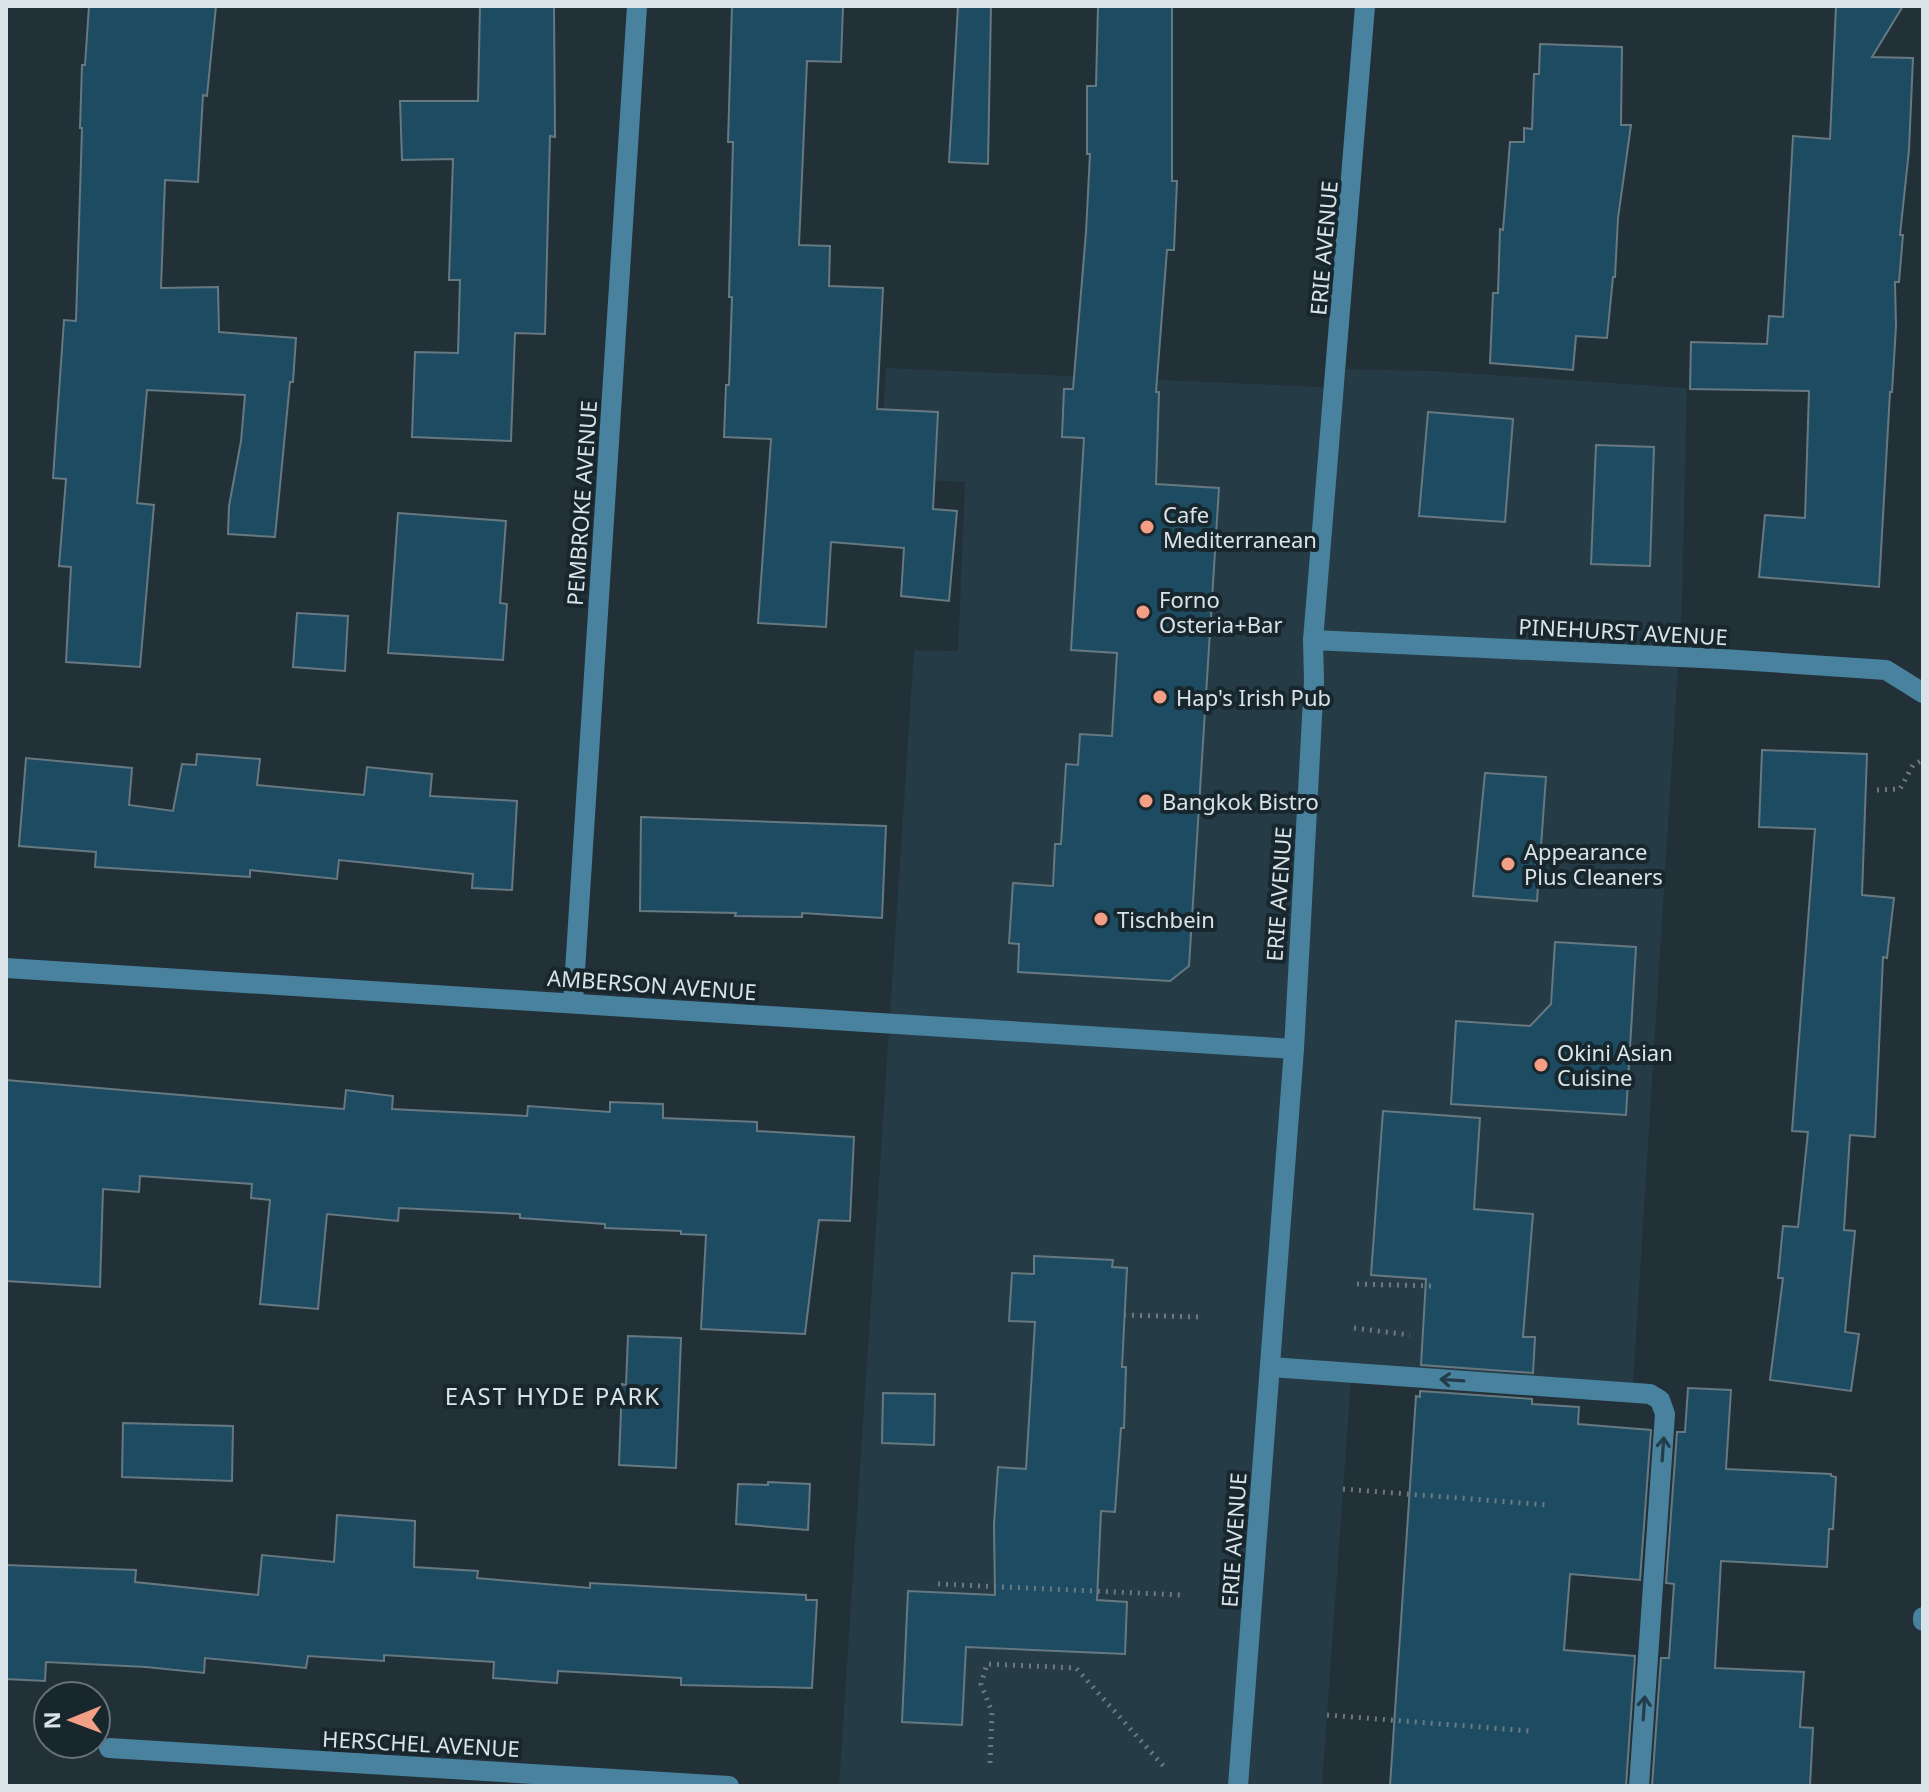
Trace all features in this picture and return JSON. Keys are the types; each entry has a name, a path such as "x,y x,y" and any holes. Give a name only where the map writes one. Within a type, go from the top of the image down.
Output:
{"street":[{"name":"PEMBROKE AVENUE","path":"573,1002 637,6"},
{"name":"ERIE AVENUE","path":"1238,1786 1294,1049 1314,681 1313,640 1365,6"},
{"name":"PINEHURST AVENUE","path":"1313,640 1723,659 1886,670 1923,693"},
{"name":"AMBERSON AVENUE","path":"6,968 1294,1049"},
{"path":"1270,1367 1650,1394 1660,1400 1665,1414 1639,1786"},
{"name":"HERSCHEL AVENUE","path":"112,1748 729,1786"}],"path":[{"path":"1877,790 1900,789 1913,765 1923,760"},
{"path":"1357,1284 1432,1286"},
{"path":"1124,1315 1201,1317"},
{"path":"1354,1328 1410,1335"},
{"path":"1343,1489 1548,1505"},
{"path":"938,1584 1182,1595"},
{"path":"990,1763 992,1712 981,1684 987,1664 1076,1668 1167,1770"},
{"path":"1327,1715 1530,1731"}],"shaded area":[{"path":"886,368 1344,388 1346,369 1434,371 1687,388 1682,602 1633,1385 1352,1365 1322,1786 839,1786 914,650 958,651 965,482 879,478"}],"building":[{"path":"89,6 216,6 207,96 203,95 198,182 165,180 161,288 218,287 219,332 296,338 275,537 228,534 229,506 241,441 245,395 147,390 137,503 154,505 140,667 66,662 71,567 59,566 66,479 53,478 64,320 76,321 82,65 85,65"},
{"path":"480,6 554,6 555,137 550,136 545,334 515,333 511,441 412,437 415,352 458,353 460,280 449,280 453,159 402,160 400,101 478,101"},
{"path":"732,6 843,6 841,62 807,61 799,245 830,246 829,286 883,288 877,409 938,412 933,509 957,511 949,601 901,596 904,548 831,542 826,627 758,623 771,439 724,437 732,297 729,297 733,142 728,142"},
{"path":"958,6 991,6 988,164 949,162"},
{"path":"1098,6 1172,6 1172,181 1177,181 1174,250 1167,250 1156,392 1159,392 1156,484 1219,488 1189,966 1170,981 1018,972 1019,944 1009,943 1013,883 1053,886 1055,844 1061,844 1066,764 1078,765 1080,734 1112,736 1117,653 1071,650 1084,438 1062,437 1064,389 1073,389 1090,154 1087,154 1087,86 1096,86"},
{"path":"1836,6 1903,6 1872,57 1913,58 1909,150 1900,235 1903,235 1899,282 1895,282 1896,326 1879,587 1759,577 1765,515 1805,518 1809,391 1690,389 1691,342 1767,344 1769,316 1783,317 1793,136 1830,139"},
{"path":"1540,44 1622,47 1621,125 1631,125 1618,218 1607,338 1576,336 1573,370 1490,363 1493,293 1498,293 1500,229 1503,230 1510,142 1524,142 1524,128 1532,129 1534,74 1539,74"},
{"path":"1428,412 1513,419 1505,522 1419,516"},
{"path":"1596,445 1654,447 1650,566 1591,564"},
{"path":"398,513 506,521 500,603 507,604 503,660 388,653"},
{"path":"297,613 348,616 345,671 293,667"},
{"path":"1762,750 1867,754 1862,895 1894,898 1887,958 1883,957 1875,1137 1850,1135 1844,1230 1855,1231 1845,1332 1859,1334 1851,1391 1770,1380 1783,1278 1778,1278 1783,1226 1798,1227 1808,1132 1792,1131 1815,829 1759,827"},
{"path":"197,754 260,759 257,785 364,795 367,767 432,774 430,796 517,801 512,890 472,888 473,874 339,860 337,879 250,870 250,877 95,867 96,852 19,846 26,758 132,768 129,805 173,811 182,764 196,765"},
{"name":"Appearance Plus Cleaners","path":"1485,773 1546,777 1537,901 1473,896"},
{"path":"641,817 886,826 882,918 802,913 802,917 640,911"},
{"name":"Okini Asian Cuisine","path":"1555,942 1636,947 1626,1115 1451,1104 1456,1021 1530,1026 1551,1004"},
{"path":"6,1080 344,1109 346,1090 393,1096 392,1109 527,1116 528,1106 610,1112 610,1102 663,1104 663,1118 757,1122 757,1131 854,1137 850,1221 819,1220 805,1334 701,1329 706,1235 605,1228 605,1224 520,1218 520,1214 399,1208 398,1221 327,1214 318,1309 260,1304 270,1200 251,1198 252,1184 140,1176 139,1192 103,1189 100,1287 6,1281"},
{"path":"1383,1111 1480,1118 1474,1209 1533,1214 1523,1337 1535,1337 1533,1373 1421,1365 1426,1279 1371,1275"},
{"path":"1034,1256 1113,1260 1112,1267 1127,1268 1122,1367 1126,1367 1124,1428 1121,1428 1115,1512 1101,1511 1097,1600 1127,1602 1125,1654 966,1647 962,1725 902,1722 908,1591 995,1595 994,1524 998,1467 1026,1469 1035,1322 1009,1321 1012,1273 1034,1274"},
{"path":"628,1336 681,1338 676,1468 619,1465 622,1384 626,1385"},
{"path":"1688,1388 1731,1390 1726,1469 1831,1474 1836,1477 1827,1567 1721,1561 1715,1668 1804,1672 1800,1727 1813,1728 1810,1786 1652,1786 1661,1658 1669,1658 1674,1584 1666,1583 1677,1432 1685,1432"},
{"path":"1420,1391 1532,1399 1532,1404 1579,1407 1578,1424 1651,1430 1640,1580 1570,1574 1564,1650 1635,1656 1626,1786 1390,1786 1416,1396 1420,1397"},
{"path":"883,1393 935,1394 934,1445 882,1443"},
{"path":"123,1423 233,1426 232,1481 122,1477"},
{"path":"768,1482 810,1484 808,1530 736,1524 738,1484 768,1485"},
{"path":"337,1515 415,1521 414,1567 478,1571 477,1578 590,1588 590,1583 806,1595 806,1600 817,1600 812,1688 681,1685 681,1678 558,1671 557,1683 493,1678 494,1662 384,1655 384,1661 308,1656 306,1668 205,1658 204,1673 46,1662 45,1680 6,1679 6,1565 136,1570 135,1582 258,1595 262,1555 334,1562"}],"place":[{"name":"Cafe Mediterranean","path":"1147,527"},
{"name":"Forno Osteria+Bar","path":"1143,612"},
{"name":"Hap's Irish Pub","path":"1160,697"},
{"name":"Bangkok Bistro","path":"1146,801"},
{"name":"Appearance Plus Cleaners","path":"1508,864"},
{"name":"Tischbein","path":"1101,919"},
{"name":"Okini Asian Cuisine","path":"1541,1065"}],"district":[{"name":"EAST HYDE PARK","path":"553,1395"}]}
